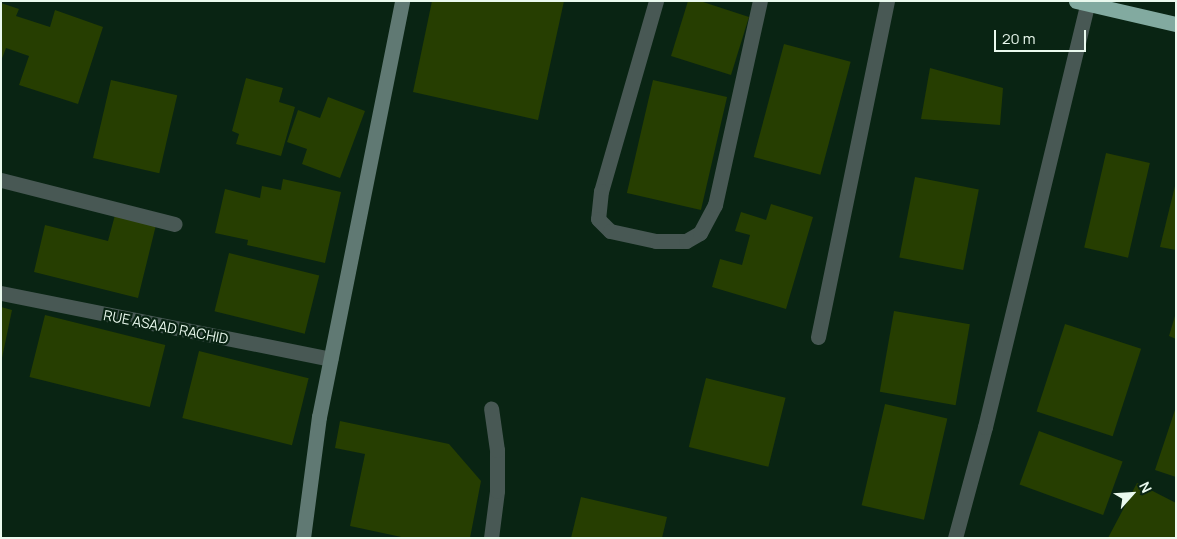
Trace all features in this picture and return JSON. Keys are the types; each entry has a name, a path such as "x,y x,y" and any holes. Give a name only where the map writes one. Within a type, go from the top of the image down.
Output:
{"highway":[{"path":"1082,3 1176,24"}],"street":[{"path":"302,538 330,359 402,1"},
{"path":"656,1 601,191 598,220 610,231 656,241 686,241 700,232 715,205 760,1"},
{"path":"818,337 887,1"},
{"path":"955,538 985,427 1082,3"},
{"path":"1,180 175,224"},
{"name":"RUE ASAAD RACHID","path":"1,293 330,359"},
{"path":"491,408 498,450 497,491 491,538"}],"building":[{"path":"432,1 564,1 538,120 413,92"},
{"path":"688,1 700,1 749,17 731,75 671,56"},
{"path":"1,3 19,9 16,16 50,27 55,10 103,27 78,104 19,85 29,56 6,48 1,61"},
{"path":"784,44 851,62 820,175 754,157"},
{"path":"930,68 1003,88 1000,125 921,119"},
{"path":"246,78 283,88 279,102 295,107 281,156 236,144 239,134 232,131"},
{"path":"111,80 177,95 159,173 93,158"},
{"path":"653,80 727,97 701,210 627,193"},
{"path":"328,97 365,111 340,178 302,164 307,149 287,142 298,110 320,118"},
{"path":"1106,153 1150,163 1128,258 1084,248"},
{"path":"915,177 979,189 963,270 899,257"},
{"path":"283,179 341,192 325,263 247,245 248,240 215,233 225,189 260,198 262,186 281,190"},
{"path":"1176,186 1176,250 1160,247"},
{"path":"771,204 813,217 786,309 712,287 720,259 742,265 750,235 735,231 741,212 766,220"},
{"path":"115,215 156,225 138,298 34,272 45,225 108,241"},
{"path":"229,253 319,275 305,334 214,311"},
{"path":"1,307 12,310 2,358 1,358"},
{"path":"894,311 970,324 956,405 880,392"},
{"path":"45,315 165,345 150,407 30,377"},
{"path":"1176,316 1176,339 1169,336"},
{"path":"1065,324 1141,349 1113,436 1037,411"},
{"path":"199,351 309,378 292,445 182,418"},
{"path":"706,378 786,398 768,467 689,447"},
{"path":"885,404 947,418 924,520 862,505"},
{"path":"1176,410 1176,477 1155,470"},
{"path":"340,421 449,444 481,481 470,538 406,538 350,526 365,454 335,448"},
{"path":"1039,431 1123,461 1103,515 1020,485"},
{"path":"1137,483 1176,503 1176,538 1108,538"},
{"path":"581,497 667,517 662,538 571,538"}]}
